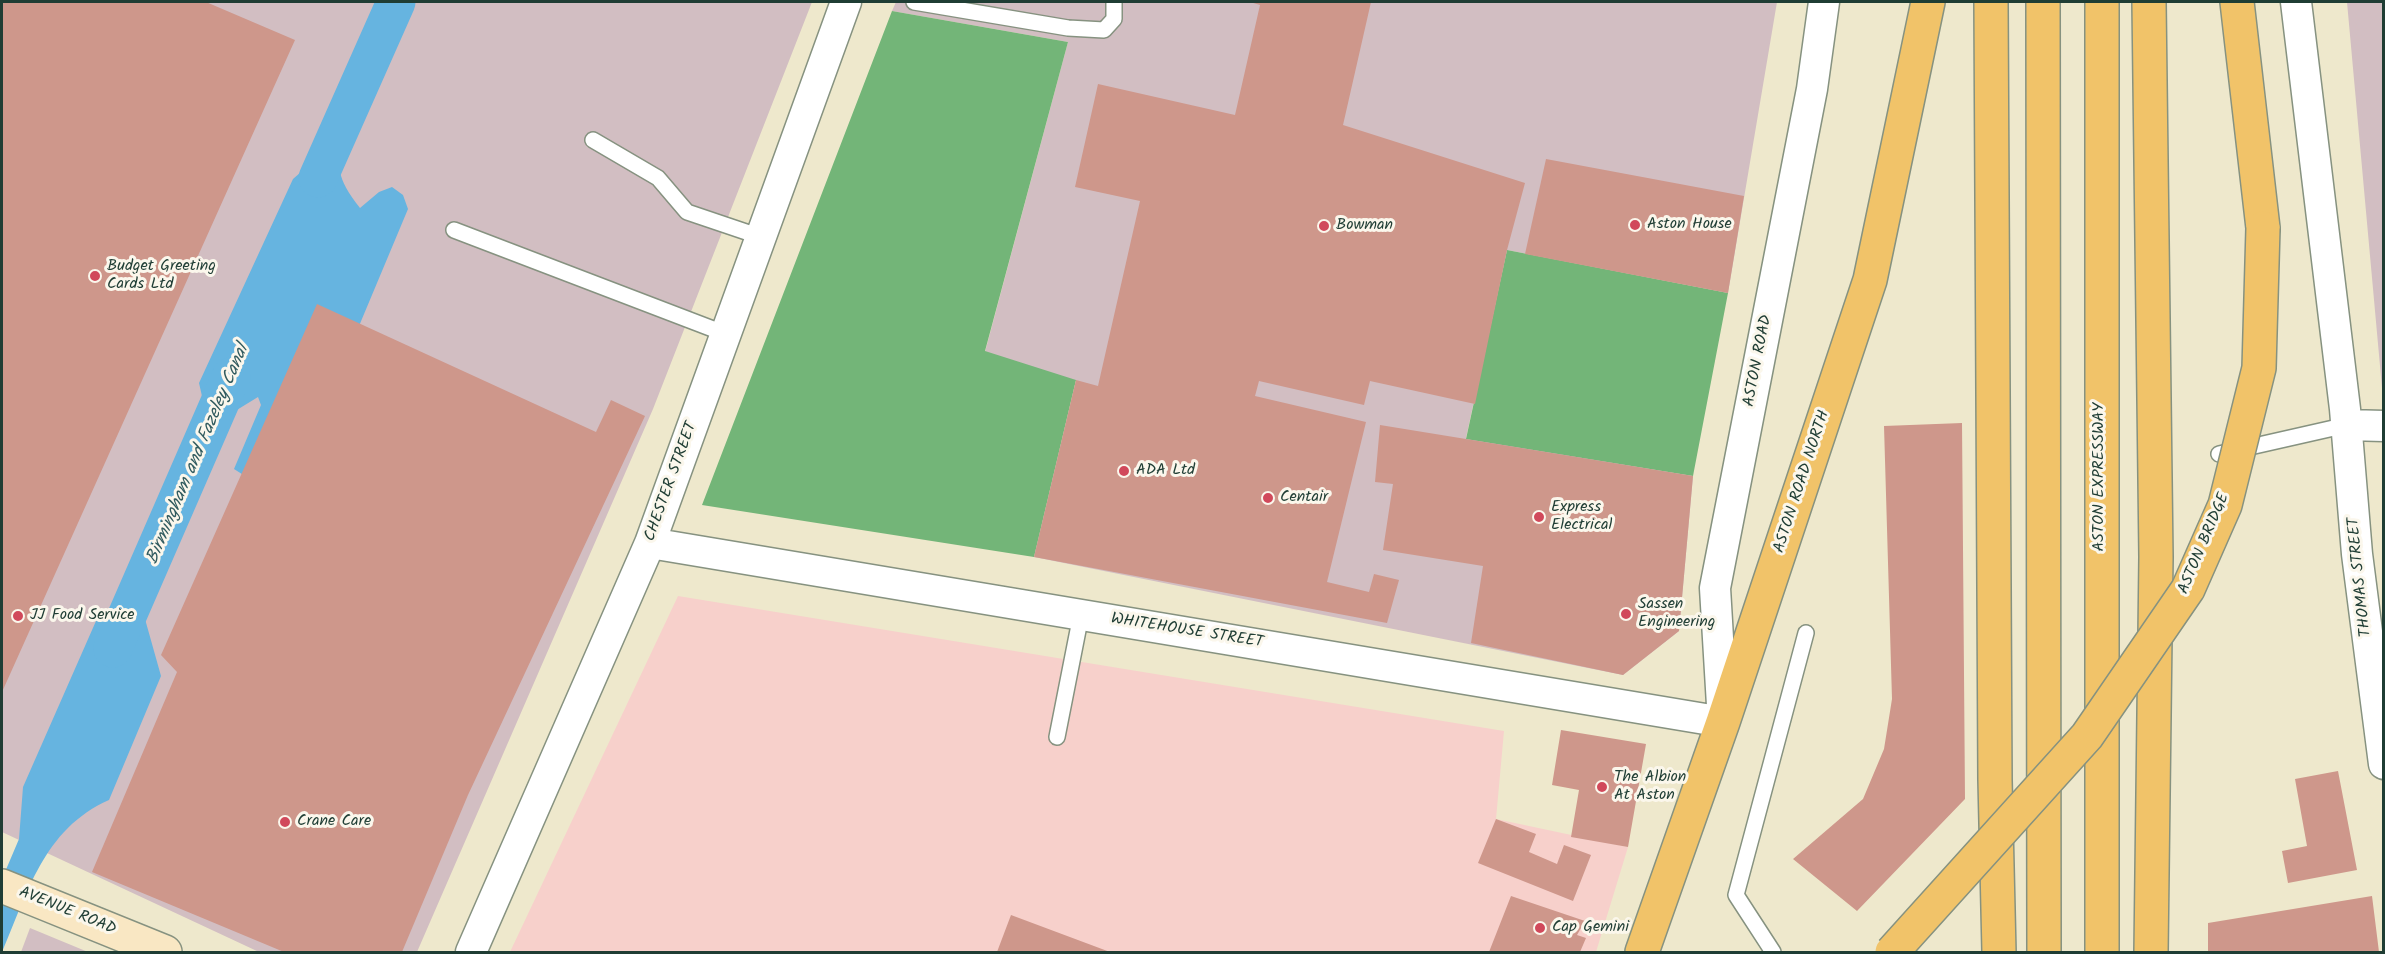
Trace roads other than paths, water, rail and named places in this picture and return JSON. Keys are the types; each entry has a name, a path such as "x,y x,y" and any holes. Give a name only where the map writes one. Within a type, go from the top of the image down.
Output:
{"main road":[{"name":"ASTON ROAD NORTH","path":"1642,952 1724,722 1870,280 1928,2"},
{"path":"1991,2 1995,780 1999,952"},
{"path":"2043,2 2044,952"},
{"name":"ASTON EXPRESSWAY","path":"2102,2 2102,952"},
{"path":"2149,2 2156,557 2151,952"},
{"name":"ASTON BRIDGE","path":"1892,952 2087,736 2170,619 2188,589 2225,505 2259,369 2263,228 2237,2"}],"street":[{"name":"CHESTER STREET","path":"471,952 650,543 846,2"},
{"name":"ASTON ROAD","path":"1724,722 1715,588 1812,89 1824,2"},
{"name":"THOMAS STREET","path":"2296,2 2347,425 2357,554 2381,718 2384,764"},
{"path":"2347,425 2384,426"},
{"name":"WHITEHOUSE STREET","path":"650,543 1724,722"},
{"name":"AVENUE ROAD","path":"2,886 165,952"}],"lane":[{"path":"914,2 1068,28 1104,30 1114,20 1114,2"},
{"path":"593,140 658,178 687,212 760,237"},
{"path":"454,230 726,334"},
{"path":"2219,454 2347,425"},
{"path":"1057,737 1081,615"},
{"path":"1773,952 1736,895 1806,633"}],"water":[{"path":"338,130 338,154 342,180 360,208 379,192 392,187 403,195 408,209 359,326 245,476 234,469 261,405 258,397 209,427 199,383 293,179 309,165"},
{"path":"134,599 145,619 161,676 109,800 86,813 68,828 53,846 29,887 2,952 2,879 19,839 23,787 96,621"}],"waterway":[{"name":"Birmingham and Fazeley Canal","path":"318,178 396,2"},
{"name":"Birmingham and Fazeley Canal","path":"113,648 231,377"}],"place":[{"name":"Aston House","path":"1635,225"},
{"name":"Bowman","path":"1324,226"},
{"name":"Budget Greeting Cards Ltd","path":"95,276"},
{"name":"ADA Ltd","path":"1124,471"},
{"name":"Centair","path":"1268,498"},
{"name":"Express Electrical","path":"1539,517"},
{"name":"Sassen Engineering","path":"1626,614"},
{"name":"JJ Food Service","path":"18,616"},
{"name":"The Albion At Aston","path":"1602,787"},
{"name":"Crane Care","path":"285,822"},
{"name":"Cap Gemini","path":"1540,928"}]}
